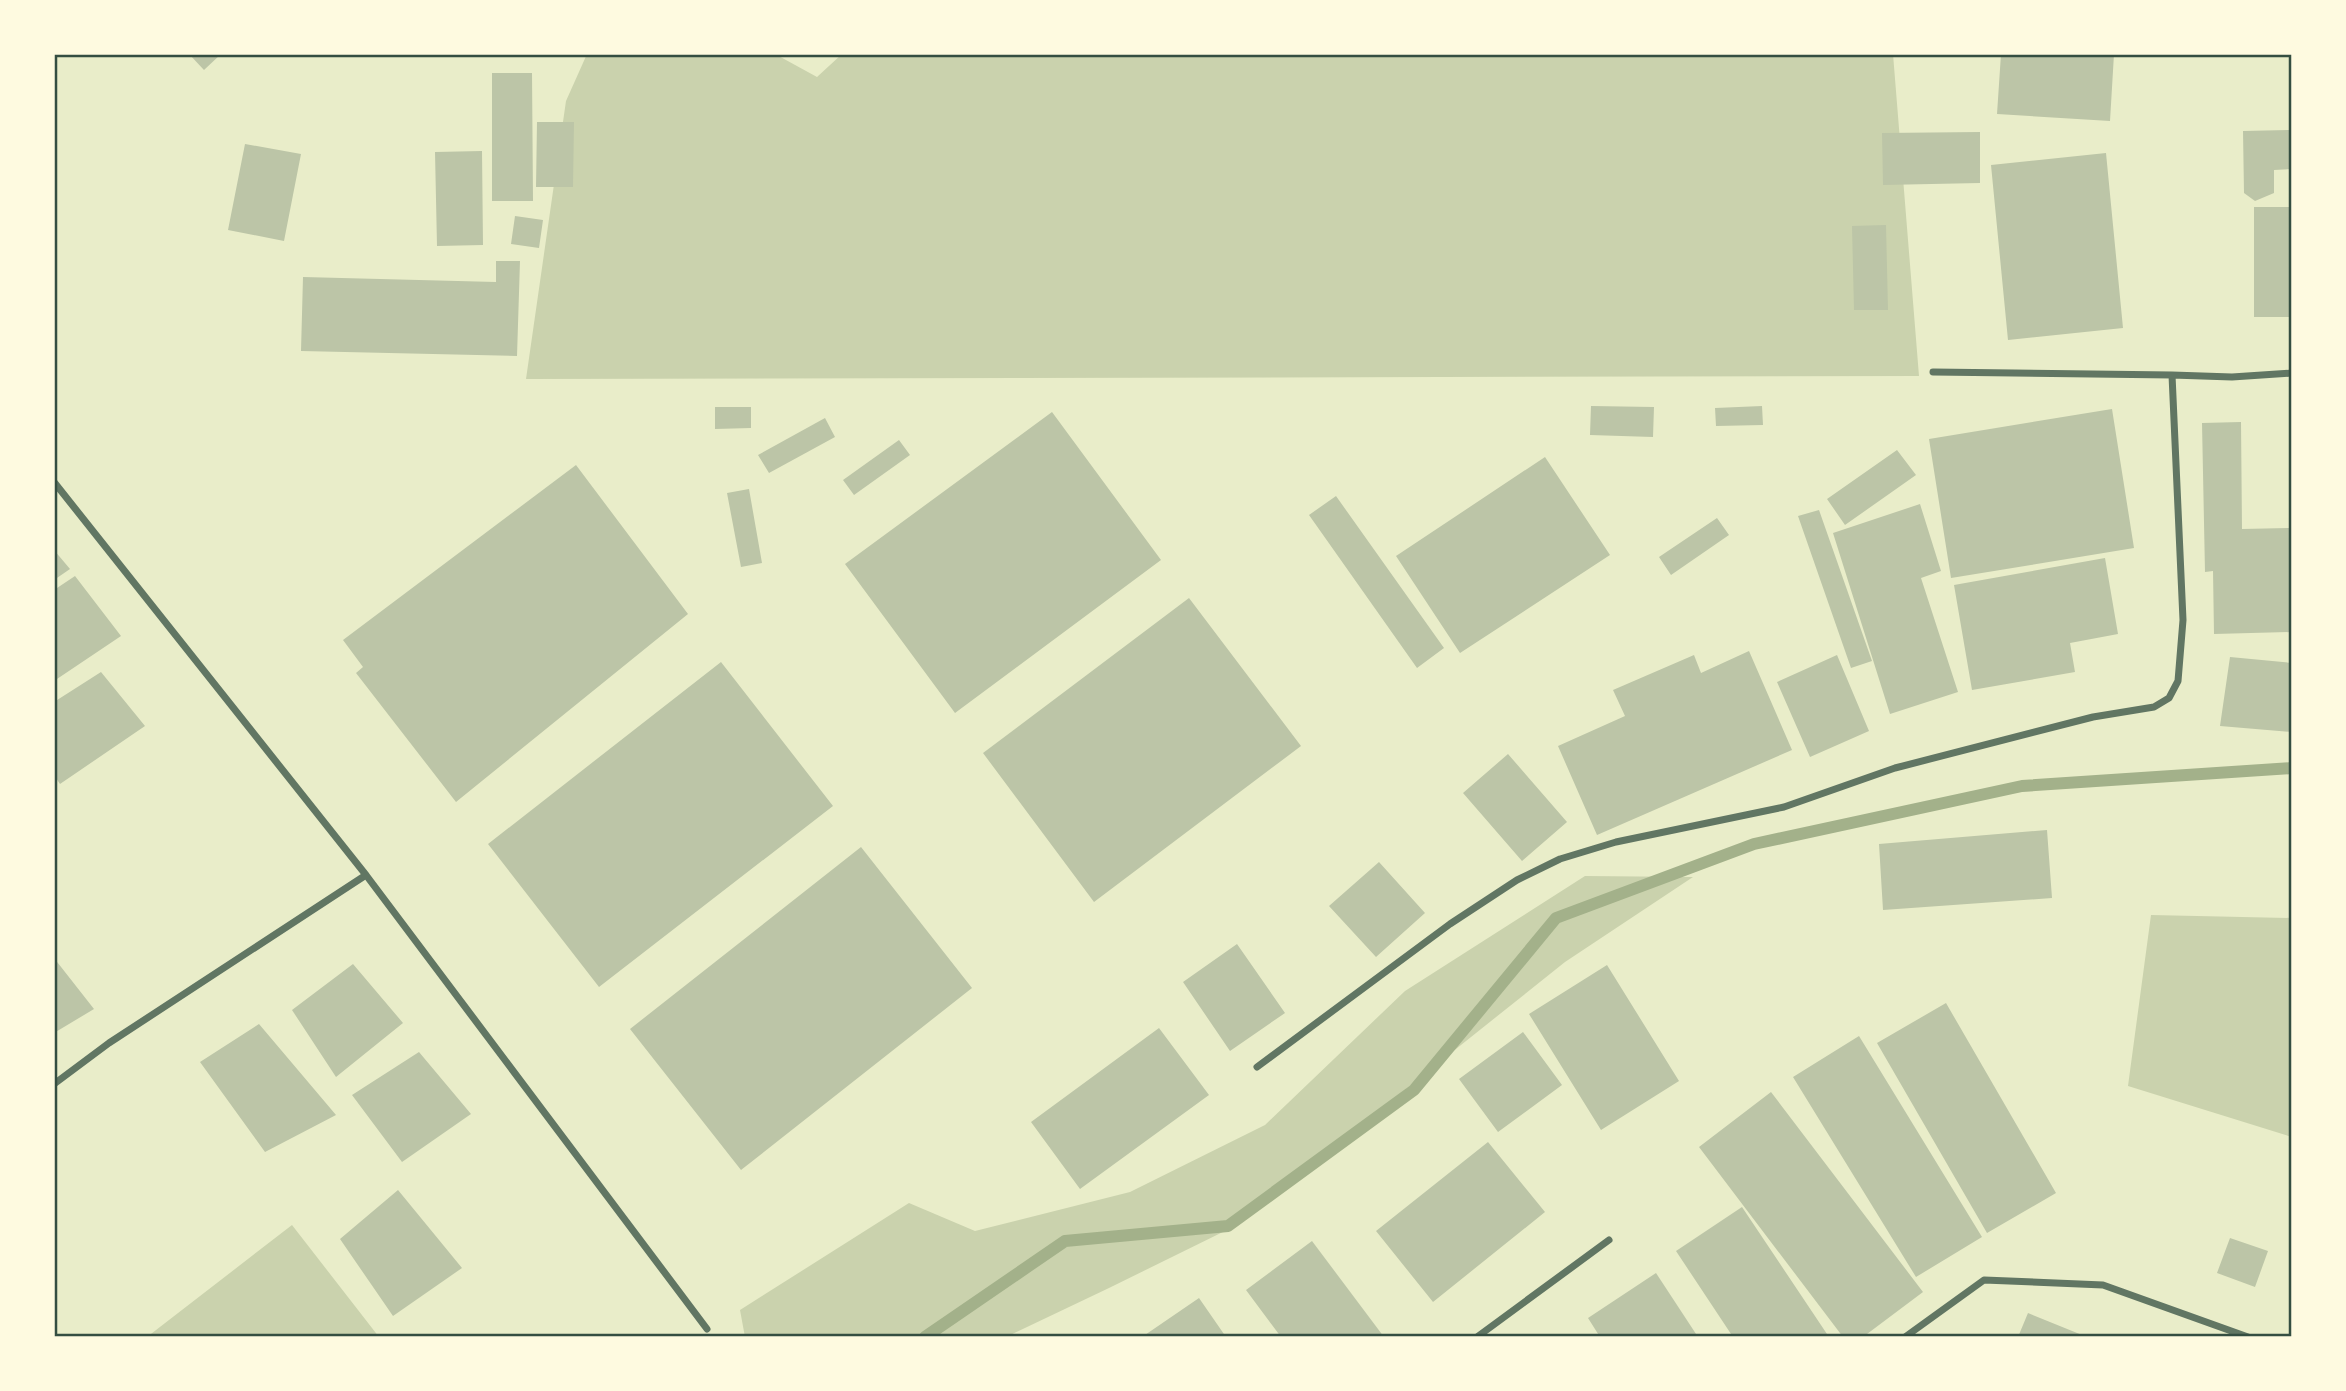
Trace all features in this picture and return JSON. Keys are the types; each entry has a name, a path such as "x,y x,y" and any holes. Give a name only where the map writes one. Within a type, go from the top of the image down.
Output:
{"street":[{"path":"1933,372 2232,377 2292,373"},
{"path":"1257,1067 1450,924 1517,880 1560,859 1616,842 1784,807 1895,768 2093,717 2154,707 2169,698 2178,681 2183,620 2172,375"},
{"path":"54,482 366,875 707,1329"},
{"path":"54,1084 109,1043 366,875"},
{"path":"1477,1337 1609,1240"},
{"path":"1905,1337 1984,1280 2103,1285 2248,1337"}],"green space":[{"path":"587,54 775,54 817,77 842,54 1893,54 1919,376 526,379 566,101"},
{"path":"1585,876 1693,877 1565,962 1233,1227 1006,1337 745,1337 740,1310 909,1203 975,1231 1130,1192 1265,1125 1405,991"},
{"path":"2151,915 2292,918 2292,1137 2128,1086"},
{"path":"292,1225 379,1337 147,1337"}],"building":[{"path":"189,54 221,54 204,70"},
{"path":"2001,54 2114,54 2110,121 1997,114"},
{"path":"492,73 532,73 533,201 492,201"},
{"path":"537,122 574,122 573,187 536,187"},
{"path":"2292,130 2292,169 2274,170 2274,193 2255,201 2244,193 2243,131"},
{"path":"1980,132 1980,183 1883,185 1882,133"},
{"path":"245,144 301,154 284,241 228,230"},
{"path":"482,151 483,245 437,246 435,152"},
{"path":"2106,153 2123,328 2008,340 1991,165"},
{"path":"2254,207 2292,207 2292,317 2254,317"},
{"path":"515,216 543,220 539,248 511,244"},
{"path":"1886,225 1888,310 1854,310 1852,226"},
{"path":"496,261 520,261 517,356 301,351 303,277 496,282"},
{"path":"1591,406 1654,407 1653,437 1590,435"},
{"path":"1762,406 1763,425 1716,426 1715,408"},
{"path":"715,407 751,407 751,428 715,429"},
{"path":"2112,409 2134,548 1951,578 1929,439"},
{"path":"1052,412 1161,560 955,713 845,564"},
{"path":"825,418 835,437 769,473 758,455"},
{"path":"2241,422 2242,529 2292,528 2292,632 2214,634 2213,571 2205,572 2202,423"},
{"path":"899,440 910,455 854,495 843,480"},
{"path":"1897,450 1916,475 1845,525 1827,499"},
{"path":"1545,457 1610,555 1460,653 1396,556"},
{"path":"576,465 688,614 456,802 356,673 363,667 343,640"},
{"path":"749,489 762,563 741,567 727,493"},
{"path":"1336,496 1444,648 1417,668 1309,515"},
{"path":"1920,504 1941,571 1921,578 1958,692 1890,714 1833,533"},
{"path":"1819,510 1872,661 1851,668 1798,516"},
{"path":"1717,518 1729,535 1671,575 1659,557"},
{"path":"54,550 70,569 54,580"},
{"path":"2105,558 2118,634 2070,643 2075,672 1972,690 1954,585"},
{"path":"75,576 121,636 54,681 54,590"},
{"path":"1189,598 1301,746 1094,902 983,753"},
{"path":"1749,651 1792,750 1597,835 1558,746 1625,716 1613,690 1694,655 1701,673"},
{"path":"1837,655 1869,731 1810,757 1777,682"},
{"path":"2230,657 2292,663 2292,732 2220,726"},
{"path":"721,662 833,806 599,987 488,844"},
{"path":"101,672 145,726 60,784 54,775 54,702"},
{"path":"1508,754 1567,822 1522,861 1463,793"},
{"path":"2047,830 2052,898 1883,910 1879,844"},
{"path":"861,847 972,988 741,1170 630,1029"},
{"path":"1379,862 1425,913 1376,957 1329,906"},
{"path":"1237,944 1285,1013 1230,1051 1183,982"},
{"path":"54,958 94,1009 54,1033"},
{"path":"353,964 403,1023 336,1077 292,1010"},
{"path":"1607,965 1679,1081 1601,1130 1529,1014"},
{"path":"1946,1003 2056,1193 1987,1233 1877,1043"},
{"path":"259,1024 336,1115 265,1152 200,1062"},
{"path":"1159,1028 1209,1095 1080,1189 1031,1122"},
{"path":"1523,1032 1562,1085 1498,1132 1459,1079"},
{"path":"1859,1036 1982,1237 1916,1277 1793,1077"},
{"path":"419,1052 471,1114 402,1162 352,1095"},
{"path":"1771,1092 1923,1292 1863,1337 1843,1337 1699,1147"},
{"path":"1488,1142 1545,1212 1433,1302 1376,1231"},
{"path":"398,1190 462,1268 393,1316 340,1239"},
{"path":"1742,1207 1829,1337 1733,1337 1676,1251"},
{"path":"2230,1238 2268,1251 2255,1287 2217,1273"},
{"path":"1312,1241 1384,1337 1281,1337 1246,1290"},
{"path":"1656,1273 1698,1337 1600,1337 1588,1318"},
{"path":"1199,1298 1226,1337 1142,1337"},
{"path":"2028,1313 2087,1337 2018,1337"}],"waterway":[{"path":"925,1337 1065,1241 1228,1226 1414,1090 1556,918 1754,844 2022,786 2292,768"}]}
